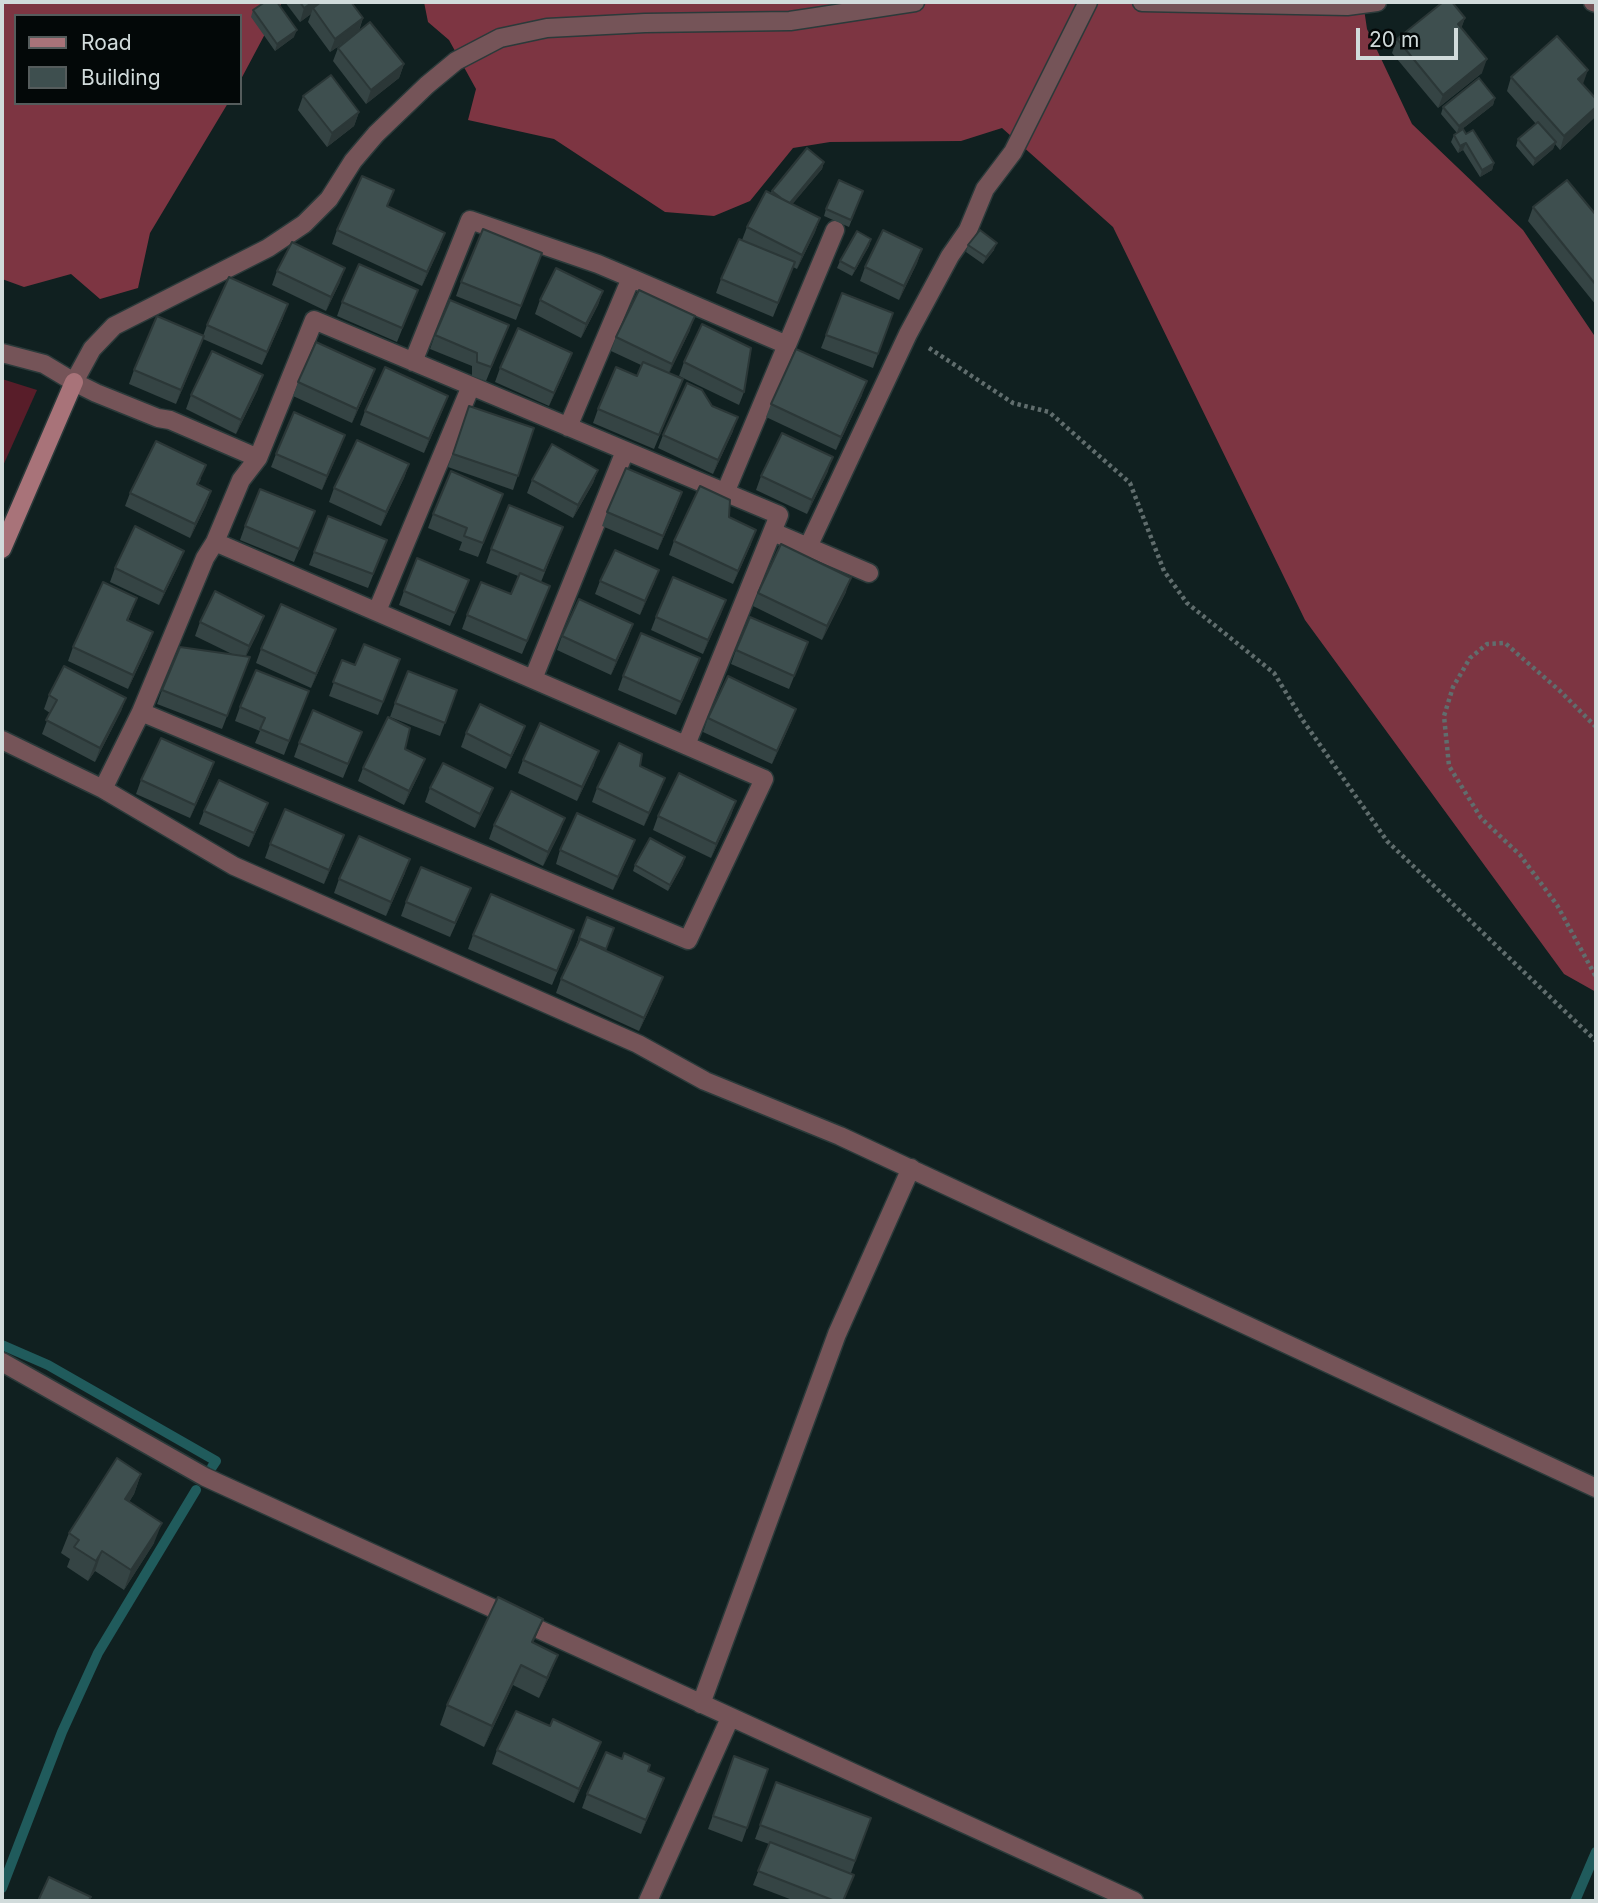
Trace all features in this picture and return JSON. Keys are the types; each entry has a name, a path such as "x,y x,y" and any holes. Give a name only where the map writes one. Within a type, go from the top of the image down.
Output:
{"street":[{"path":"2,549 74,382 92,349 114,326 268,248 304,224 330,199 353,161 376,134 456,61 500,38 547,28 645,23 790,21 915,2"},
{"path":"808,547 908,334 950,256 968,230 985,189 1013,152 1088,2"},
{"path":"1142,2 1347,6 1377,2"},
{"path":"413,362 470,220 598,264 787,345"},
{"path":"725,493 835,230"},
{"path":"568,427 631,278"},
{"path":"103,789 141,712 205,558 215,542 241,480 258,458 314,320 779,515 686,745"},
{"path":"2,353 44,364 108,398 158,418 170,420 258,458"},
{"path":"377,611 471,386"},
{"path":"533,678 625,451"},
{"path":"773,532 869,573"},
{"path":"141,712 688,940 764,779 215,542"},
{"path":"2,740 103,789 234,866 638,1044 705,1081 911,1168 1596,1488"},
{"path":"701,1704 836,1334 911,1168"},
{"path":"2,1362 205,1477 1134,1901"},
{"path":"648,1901 730,1718"}],"path":[{"path":"908,334 1013,403 1049,412 1130,483 1164,571 1187,603 1274,673 1304,722 1387,841 1596,1041"},
{"path":"1596,727 1505,643 1487,644 1470,658 1452,687 1444,716 1449,766 1482,818 1520,855 1557,905 1596,977"}],"shaded area":[{"path":"2,2 282,2 242,77 242,14 14,14 14,105 227,105 150,233 138,288 100,299 71,274 24,287 2,279"},
{"path":"424,2 1363,2 1367,29 1412,124 1523,230 1596,338 1596,992 1564,974 1305,620 1113,227 1002,128 961,141 830,142 793,148 750,201 714,216 665,212 554,139 468,120 476,89 449,40 428,22"},
{"path":"2,379 37,390 2,468"}],"building":[{"path":"265,2 277,2 297,30 277,44 253,10"},
{"path":"300,2 313,2 304,8"},
{"path":"321,2 351,2 363,18 335,39 313,8"},
{"path":"1443,2 1452,2 1465,18 1458,24 1487,59 1443,95 1397,39"},
{"path":"370,22 404,64 371,90 338,48"},
{"path":"1557,36 1588,70 1578,79 1596,99 1596,107 1564,136 1511,77"},
{"path":"331,75 359,112 332,133 303,96"},
{"path":"1479,78 1495,98 1459,126 1443,107"},
{"path":"1538,122 1556,142 1535,159 1518,139"},
{"path":"1463,129 1466,134 1473,130 1494,163 1482,170 1466,143 1460,146 1454,135"},
{"path":"807,148 824,162 790,203 772,191"},
{"path":"362,176 394,190 387,206 445,233 427,272 337,230"},
{"path":"839,180 863,191 851,220 826,209"},
{"path":"1567,180 1596,215 1596,285 1533,207"},
{"path":"766,191 820,218 802,255 747,227"},
{"path":"483,229 542,253 521,306 461,282"},
{"path":"883,230 922,249 904,286 865,267"},
{"path":"980,230 997,243 986,257 968,245"},
{"path":"857,231 871,239 855,269 840,261"},
{"path":"739,239 795,262 778,303 721,279"},
{"path":"292,242 345,268 331,297 277,271"},
{"path":"359,264 418,290 402,328 342,302"},
{"path":"556,268 603,291 586,324 540,300"},
{"path":"229,277 288,304 267,352 207,325"},
{"path":"639,290 695,316 672,364 616,337"},
{"path":"842,293 893,313 878,354 826,335"},
{"path":"450,300 509,325 491,367 477,362 477,353 435,335"},
{"path":"157,316 204,336 181,390 134,370"},
{"path":"702,324 751,348 744,392 684,362"},
{"path":"518,328 572,353 554,393 500,368"},
{"path":"316,342 375,369 357,409 298,382"},
{"path":"796,349 867,381 841,437 771,404"},
{"path":"212,351 263,375 241,420 191,395"},
{"path":"643,362 683,379 659,435 598,409 616,367 637,376"},
{"path":"385,367 448,396 429,439 365,411"},
{"path":"687,383 702,390 712,406 738,417 718,460 663,435"},
{"path":"469,406 534,428 518,476 453,454"},
{"path":"294,412 345,435 327,476 276,454"},
{"path":"782,433 833,457 812,500 761,476"},
{"path":"357,440 409,464 386,512 334,488"},
{"path":"156,441 206,465 197,484 211,491 195,524 130,493"},
{"path":"552,444 598,470 578,505 532,480"},
{"path":"626,468 682,492 663,536 607,512"},
{"path":"451,471 503,494 483,543 464,536 467,528 433,514"},
{"path":"700,486 730,500 729,517 756,530 738,571 674,541"},
{"path":"260,489 315,511 299,549 245,526"},
{"path":"509,505 563,527 544,571 491,549"},
{"path":"328,516 387,540 373,574 314,552"},
{"path":"135,526 184,551 164,592 115,568"},
{"path":"781,544 851,578 827,626 758,593"},
{"path":"615,550 659,570 645,601 600,581"},
{"path":"417,558 469,580 455,613 404,591"},
{"path":"520,573 550,586 527,641 467,615 481,582 511,594"},
{"path":"673,577 726,600 708,640 656,617"},
{"path":"103,582 137,598 127,620 153,632 133,675 73,647"},
{"path":"215,591 264,616 249,646 200,622"},
{"path":"579,599 633,624 616,661 562,636"},
{"path":"281,604 336,629 316,674 261,649"},
{"path":"750,617 808,642 794,676 736,650"},
{"path":"641,633 700,658 681,702 623,676"},
{"path":"364,644 400,659 383,702 333,682 342,660 355,665"},
{"path":"180,647 250,657 227,716 162,690"},
{"path":"64,666 126,698 100,748 46,720 57,700 49,695"},
{"path":"256,670 309,691 289,741 260,729 265,718 240,707"},
{"path":"408,671 457,690 445,723 395,703"},
{"path":"728,676 796,709 777,751 708,718"},
{"path":"480,704 525,726 511,756 466,733"},
{"path":"313,710 362,732 348,764 299,743"},
{"path":"388,717 410,728 405,749 425,759 409,791 363,768"},
{"path":"540,723 599,751 582,787 523,760"},
{"path":"161,738 214,762 195,805 141,780"},
{"path":"619,743 642,754 640,766 665,778 649,813 597,788"},
{"path":"443,763 493,788 480,814 430,788"},
{"path":"679,773 736,801 716,844 658,816"},
{"path":"219,780 268,803 254,833 204,811"},
{"path":"511,791 565,818 548,852 494,825"},
{"path":"285,809 344,835 329,870 270,844"},
{"path":"577,813 635,840 618,877 560,850"},
{"path":"359,836 410,859 391,902 339,879"},
{"path":"650,838 685,857 670,885 635,865"},
{"path":"421,867 471,888 455,923 406,902"},
{"path":"491,894 574,930 557,971 473,935"},
{"path":"587,917 614,928 606,949 579,938"},
{"path":"580,939 663,977 644,1018 561,979"},
{"path":"117,1458 141,1474 125,1499 162,1523 131,1570 102,1551 96,1561 74,1547 79,1540 69,1533"},
{"path":"498,1597 543,1619 532,1642 558,1655 547,1678 521,1665 492,1726 447,1705"},
{"path":"516,1711 550,1726 553,1719 601,1742 579,1789 497,1750"},
{"path":"606,1752 622,1759 624,1753 650,1765 648,1771 664,1778 646,1820 587,1794"},
{"path":"734,1756 768,1769 747,1828 713,1816"},
{"path":"776,1782 871,1818 855,1861 760,1825"},
{"path":"770,1842 854,1875 843,1901 835,1901 758,1871"},
{"path":"49,1877 91,1897 88,1901 38,1901"}],"waterway":[{"path":"2,1345 48,1365 216,1461 212,1467"},
{"path":"2,1888 62,1732 98,1653 196,1490"},
{"path":"1575,1901 1596,1852"}]}
